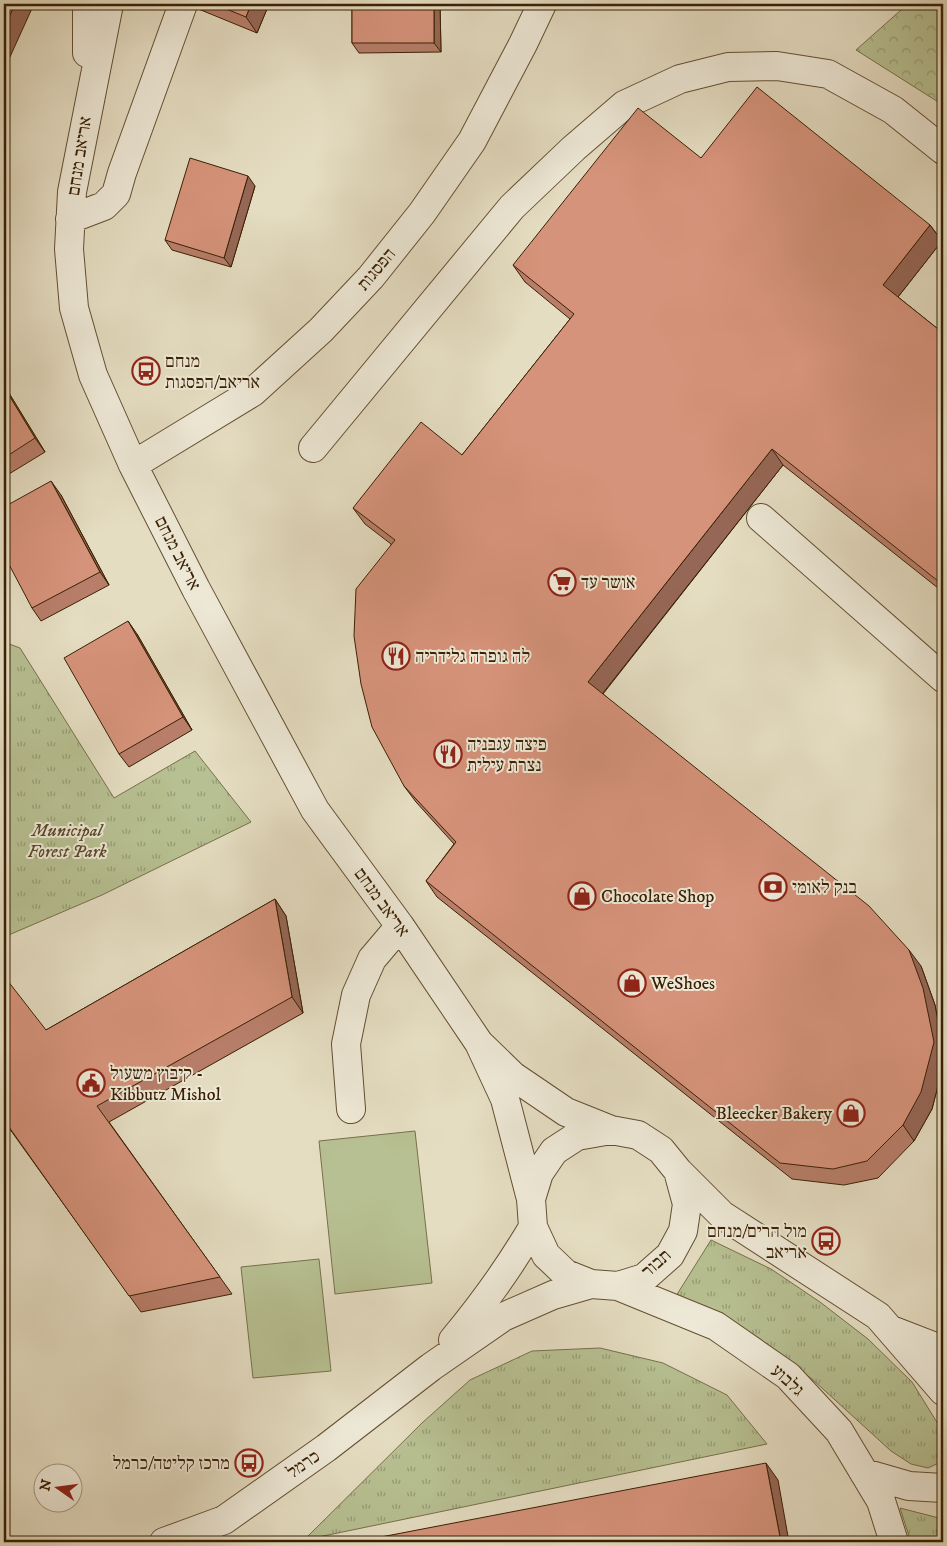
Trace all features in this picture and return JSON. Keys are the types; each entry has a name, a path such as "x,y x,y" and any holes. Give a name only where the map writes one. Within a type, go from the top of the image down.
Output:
{"street":[{"path":"86,114 87,4"},
{"name":"אריאב מנחם","path":"109,4 86,114 72,192 70,219 69,249 74,308 93,375 133,465 315,810 400,926 479,1043"},
{"path":"70,219 104,206 116,194 183,4"},
{"name":"הפסגות","path":"133,465 253,392 321,330 371,277 422,213 472,140 542,4"},
{"path":"313,448 512,207 574,148 624,105 680,79 728,67 777,66 828,74 893,110 943,150"},
{"path":"762,518 943,678"},
{"path":"351,1109 346,1044 356,995 372,959 400,926"},
{"name":"תבור","path":"479,1043 513,1076 566,1112 611,1130 638,1135 661,1150 678,1171 687,1204 683,1231 670,1255 644,1278 618,1286 591,1284 566,1274 546,1255 533,1227 531,1199 505,1099 479,1043"},
{"name":"תבור","path":"531,1199 539,1173 554,1151 577,1136 611,1130"},
{"path":"678,1171 722,1215 878,1316 943,1391"},
{"name":"כרמל","path":"431,1367 478,1311 511,1265 533,1227"},
{"name":"כרמל","path":"164,1542 224,1520 326,1448 431,1367 503,1317 553,1295 591,1284"},
{"name":"גלבוע","path":"618,1286 716,1326 788,1376 839,1431 881,1501 894,1542"},
{"path":"888,1328 943,1350"},
{"path":"864,1473 909,1486 943,1488"}],"green space":[{"path":"904,4 943,4 943,105 856,50 901,10"},
{"name":"Municipal Forest Park","path":"4,642 20,648 114,798 195,751 251,822 102,895 4,937"},
{"path":"415,1131 432,1283 335,1294 319,1141"},
{"path":"711,1240 771,1269 820,1302 868,1339 912,1382 943,1432 943,1461 928,1468 911,1464 891,1451 812,1379 753,1336 676,1296"},
{"path":"319,1259 331,1371 253,1378 241,1267"},
{"path":"600,1348 663,1363 727,1395 767,1444 304,1540 422,1423 470,1380 532,1351"},
{"path":"900,1508 943,1519 943,1542 911,1542"}],"building":[{"path":"4,4 15,4 4,28"},
{"path":"214,4 251,4 246,17"},
{"path":"352,4 434,4 434,43 352,43"},
{"path":"757,87 930,225 883,285 943,333 943,585 772,449 588,682 869,906 909,950 923,988 934,1042 921,1092 903,1125 867,1161 833,1169 780,1163 426,881 456,842 404,786 372,727 361,684 354,636 356,589 395,540 353,508 421,422 462,455 574,314 513,265 638,108 701,158"},
{"path":"190,158 248,176 224,258 165,240"},
{"path":"4,387 35,438 4,458"},
{"path":"51,481 100,572 32,608 4,555 4,507"},
{"path":"128,621 183,717 119,754 64,658"},
{"name":"קיבוץ משעול - Kibbutz Mishol","path":"275,899 292,997 97,1106 220,1277 129,1296 4,1120 4,976 46,1030"},
{"path":"766,1463 781,1542 355,1542"}],"place":[{"name":"מנחם אריאב/הפסגות","path":"146,371"},
{"name":"אושר עד","path":"562,582"},
{"name":"לה גופרה גלידריה","path":"396,656"},
{"name":"פיצה עגבניה נצרת עילית","path":"448,754"},
{"name":"בנק לאומי","path":"773,887"},
{"name":"Chocolate Shop","path":"582,896"},
{"name":"WeShoes","path":"632,983"},
{"name":"קיבוץ משעול - Kibbutz Mishol","path":"91,1083"},
{"name":"Bleecker Bakery","path":"851,1113"},
{"name":"מול הרים/מנחם אריאב","path":"826,1241"},
{"name":"מרכז קליטה/כרמל","path":"249,1463"}]}
